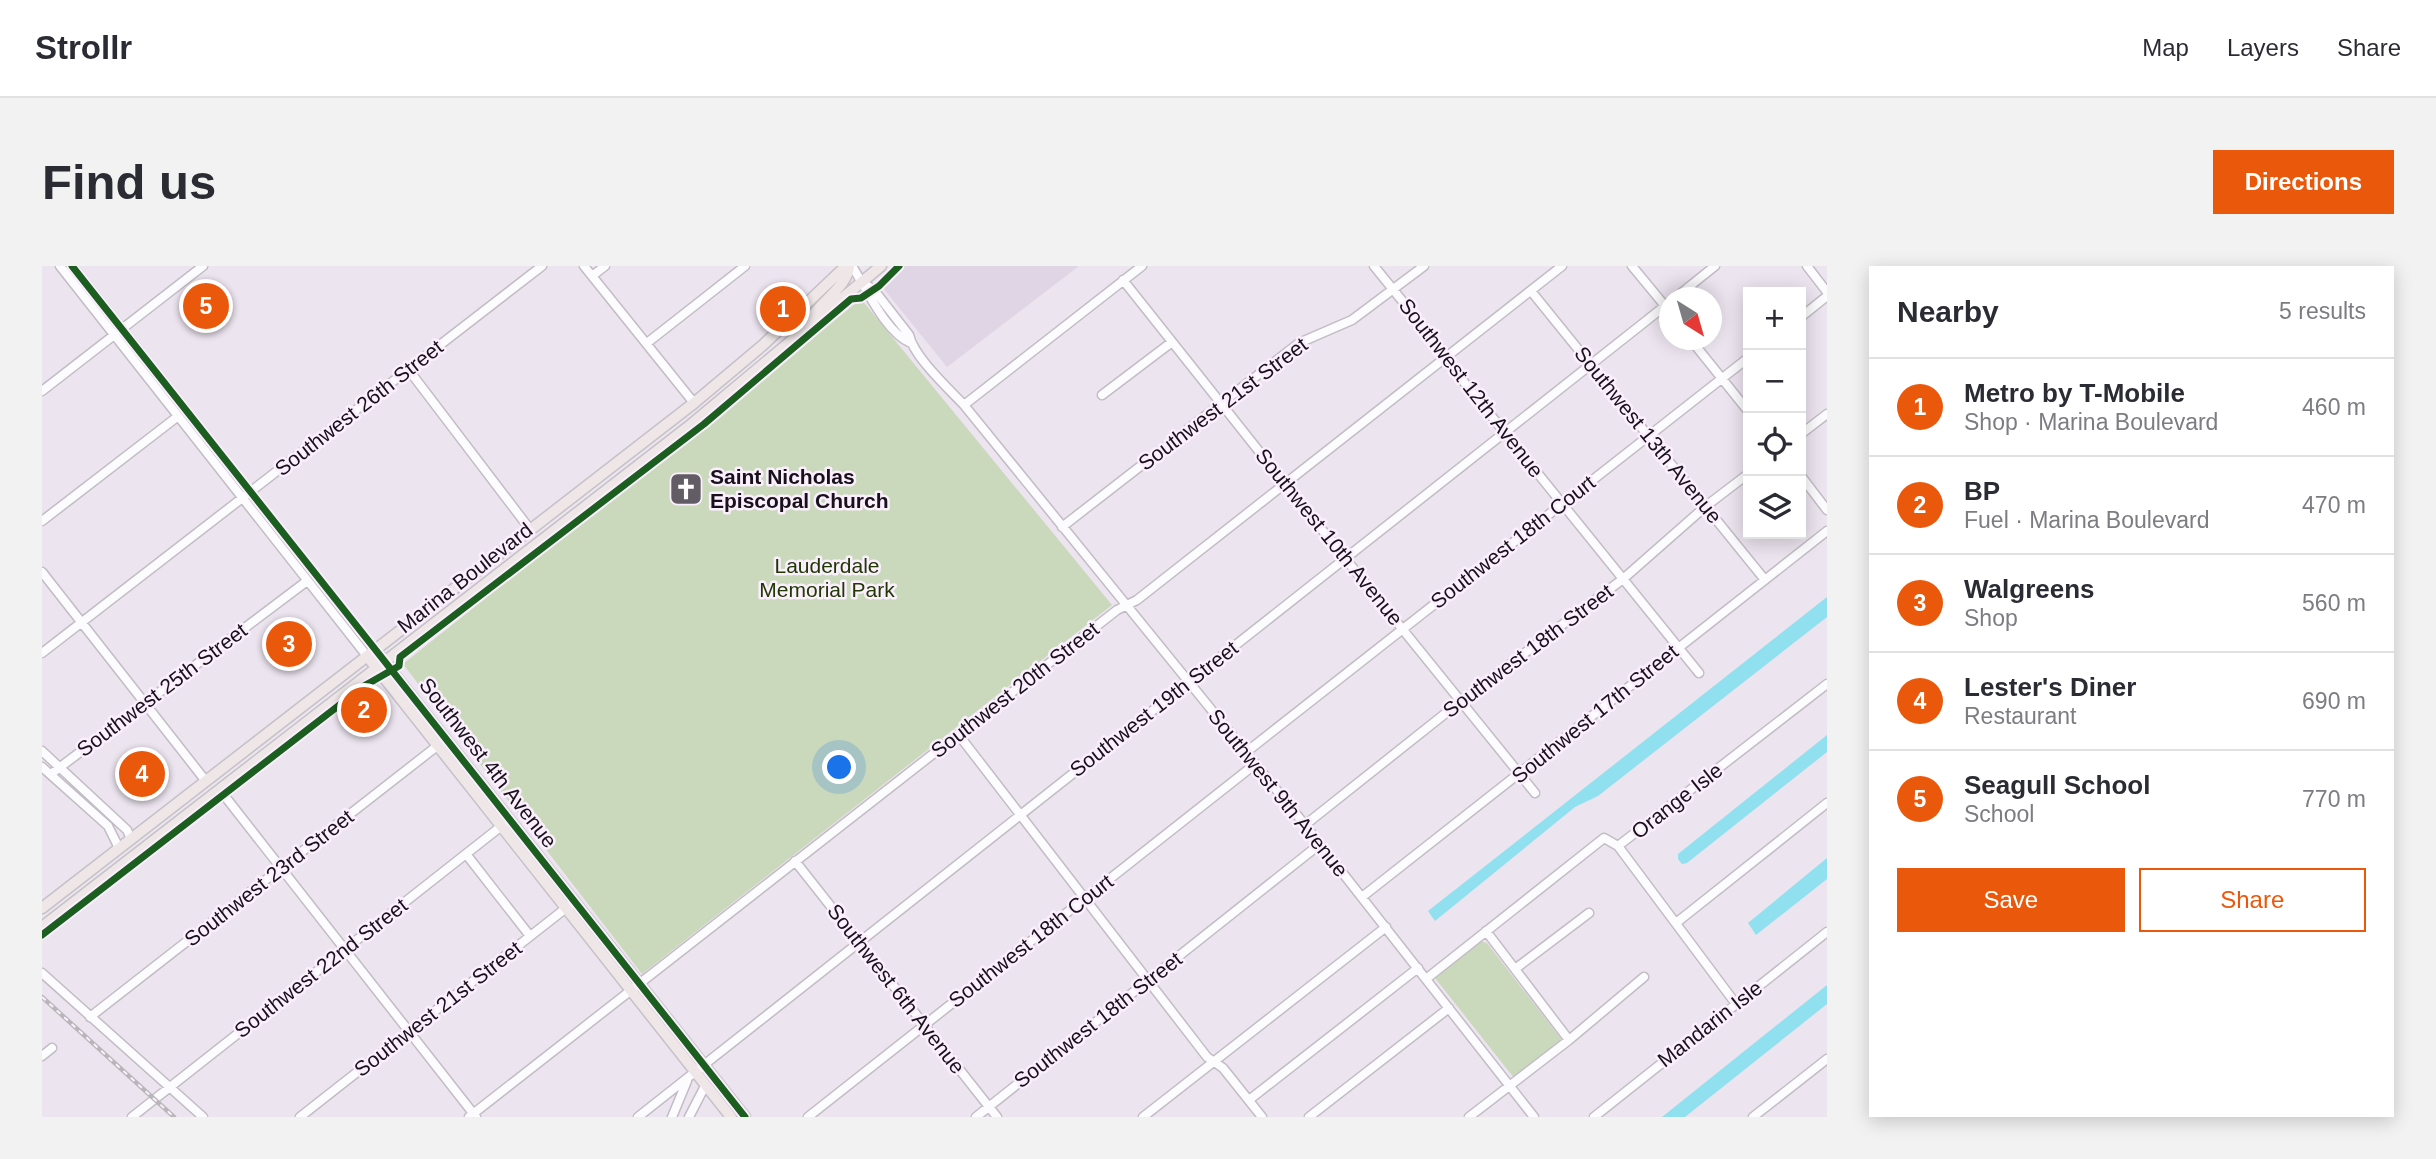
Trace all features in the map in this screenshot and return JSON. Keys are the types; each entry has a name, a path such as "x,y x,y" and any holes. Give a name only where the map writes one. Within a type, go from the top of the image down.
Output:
{"main road":[{"path":"805,328 813,312 846,279 849,266"},
{"name":"Marina Boulevard","path":"42,908 529,528 694,403 763,345 849,266"},
{"name":"Marina Boulevard","path":"42,927 688,427 881,266"},
{"path":"688,427 694,403"},
{"name":"Southwest 4th Avenue","path":"371,653 447,739 745,1117"},
{"name":"Southwest 4th Avenue","path":"381,665 438,746 631,990 692,1075 731,1117"},
{"path":"219,770 220,790"},
{"path":"205,780 205,802"},
{"path":"113,873 128,851 131,839"}],"street":[{"name":"Southwest 4th Avenue","path":"60,266 119,331 251,492 371,653"},
{"name":"Southwest 4th Avenue","path":"72,266 177,417 307,581 371,653"},
{"path":"42,391 203,266"},
{"name":"Southwest 26th Street","path":"42,653 542,266"},
{"path":"584,266 694,403"},
{"path":"592,276 605,266"},
{"path":"647,343 745,266"},
{"name":"Southwest 9th Avenue","path":"849,266 899,321 909,335 911,344 964,405 1305,825 1534,1117"},
{"path":"964,405 1142,266"},
{"name":"Southwest 12th Avenue","path":"1374,266 1699,673"},
{"name":"Southwest 21st Street","path":"1062,527 1299,343 1352,320 1424,266"},
{"name":"Southwest 20th Street","path":"473,1116 795,861 1118,610 1137,600 1562,266"},
{"path":"1632,266 1659,297"},
{"path":"1689,287 1715,266"},
{"path":"1806,313 1827,294 1807,266"},
{"name":"Southwest 10th Avenue","path":"1124,280 1535,793"},
{"name":"Southwest 13th Avenue","path":"1531,291 1765,580"},
{"name":"Southwest 19th Street","path":"638,1117 1591,364 1659,314"},
{"path":"1102,396 1172,342"},
{"path":"1699,350 1743,405"},
{"name":"Southwest 18th Court","path":"1245,753 1743,362"},
{"path":"408,369 529,528"},
{"path":"1806,430 1827,414"},
{"path":"42,521 177,417"},
{"name":"Southwest 18th Street","path":"1305,825 1461,701 1623,579 1706,506 1745,476"},
{"path":"1806,481 1824,498 1827,510"},
{"name":"Southwest 17th Street","path":"1362,897 1827,531"},
{"path":"42,572 205,780"},
{"name":"Southwest 25th Street","path":"51,774 307,581"},
{"name":"Orange Isle","path":"1426,979 1604,838 1618,846 1827,684"},
{"path":"958,734 1207,1057 1223,1068 1262,1117"},
{"name":"Southwest 23rd Street","path":"90,1017 447,739"},
{"path":"42,751 127,830 131,839"},
{"name":"Southwest 18th Court","path":"808,1117 1255,765"},
{"path":"42,767 108,826 119,848"},
{"path":"220,790 410,1031 473,1116"},
{"path":"1675,923 1827,803"},
{"name":"Southwest 22nd Street","path":"132,1117 511,819"},
{"name":"Southwest 18th Street","path":"976,1117 1320,844"},
{"path":"1618,846 1736,1004"},
{"path":"466,854 530,936"},
{"name":"Southwest 6th Avenue","path":"795,861 998,1117"},
{"name":"Southwest 21st Street","path":"300,1117 575,901"},
{"path":"1515,969 1589,913"},
{"path":"1143,1117 1386,927"},
{"path":"1486,931 1569,1040"},
{"name":"Mandarin Isle","path":"1594,1117 1827,932"},
{"path":"1249,1100 1418,968"},
{"path":"42,974 203,1117"},
{"path":"1469,1117 1569,1040 1644,977"},
{"path":"1309,1117 1449,1008"},
{"path":"42,1056 52,1048"},
{"path":"1753,1117 1827,1059"},
{"path":"672,1117 692,1075"},
{"path":"689,1117 705,1086"}],"shaded area":[{"path":"900,266 1079,266 947,367 883,288 883,284"}],"green space":[{"name":"Lauderdale Memorial Park","path":"861,299 1112,605 642,974 403,664"},
{"path":"1480,941 1487,943 1562,1040 1514,1078 1435,978"}],"water":[{"path":"1827,597 1827,617 1598,796 1575,807 1435,921 1428,911"},
{"path":"1827,735 1827,752 1687,863 1682,864 1678,854"},
{"path":"1827,858 1827,879 1756,935 1748,923"},
{"path":"1827,985 1827,1004 1685,1117 1662,1117"}],"railway":[{"path":"42,997 174,1117"}],"cycle path":[{"path":"72,266 745,1117"},
{"path":"42,935 364,686 399,666 400,657 704,424 851,299 861,298 879,286 899,266"}],"place":[{"name":"Seagull School","path":"206,306"},
{"name":"Metro by T-Mobile","path":"783,309"},
{"name":"Saint Nicholas Episcopal Church","path":"686,489"},
{"name":"Walgreens","path":"289,644"},
{"name":"BP","path":"364,710"},
{"name":"Lester's Diner","path":"142,774"}]}
